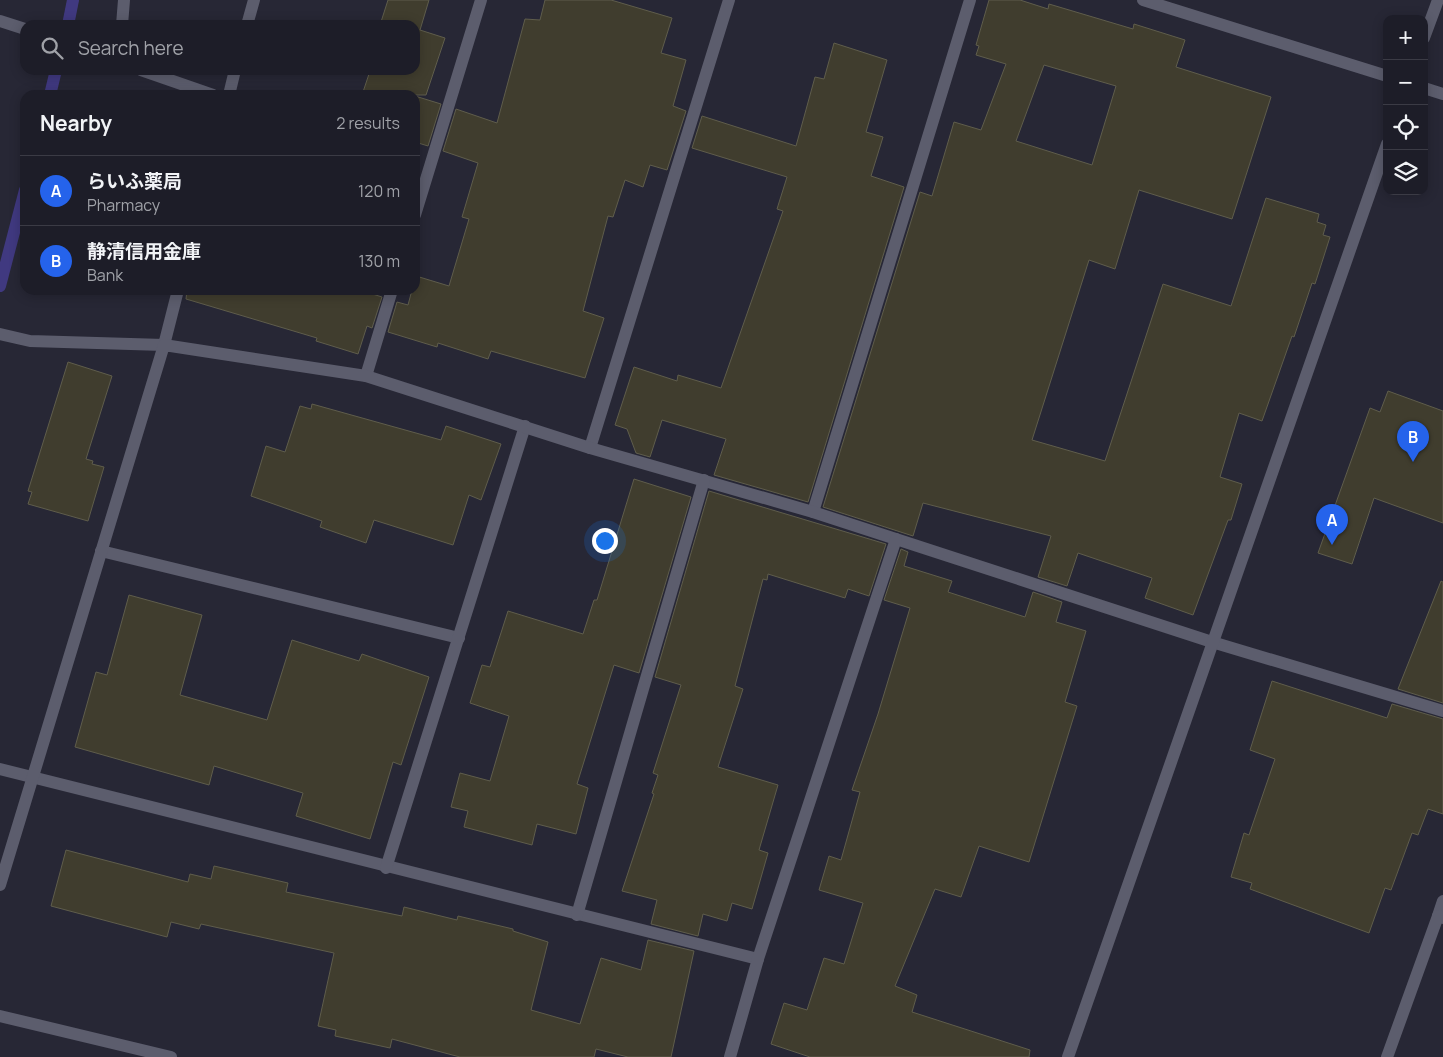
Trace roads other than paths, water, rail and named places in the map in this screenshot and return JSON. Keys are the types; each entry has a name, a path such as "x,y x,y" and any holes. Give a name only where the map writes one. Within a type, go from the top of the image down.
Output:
{"street":[{"path":"122,20 124,0"},
{"path":"248,20 254,0"},
{"path":"420,199 481,0"},
{"path":"590,448 729,0"},
{"path":"813,512 970,0"},
{"path":"1143,0 1383,75"},
{"path":"1428,27 1438,0"},
{"path":"0,21 20,28"},
{"path":"156,75 199,90"},
{"path":"230,90 234,75"},
{"path":"1428,89 1443,94"},
{"path":"1068,1057 1385,150"},
{"path":"0,885 164,345 177,295"},
{"path":"366,376 390,295"},
{"path":"0,334 30,341 164,345 366,376 590,448 813,512 1212,642 1443,711"},
{"path":"386,868 525,426"},
{"path":"577,915 704,480"},
{"path":"730,1057 758,959 896,539"},
{"path":"101,551 459,638"},
{"path":"0,769 386,868 758,959"},
{"path":"1387,1057 1440,917 1443,901"},
{"path":"0,1016 170,1057"}],"waterway":[{"path":"69,20 73,0"},
{"path":"51,90 55,75"},
{"path":"0,286 20,209"}],"place":[{"name":"静清信用金庫","path":"1413,462"},
{"name":"らいふ薬局","path":"1332,545"}]}
